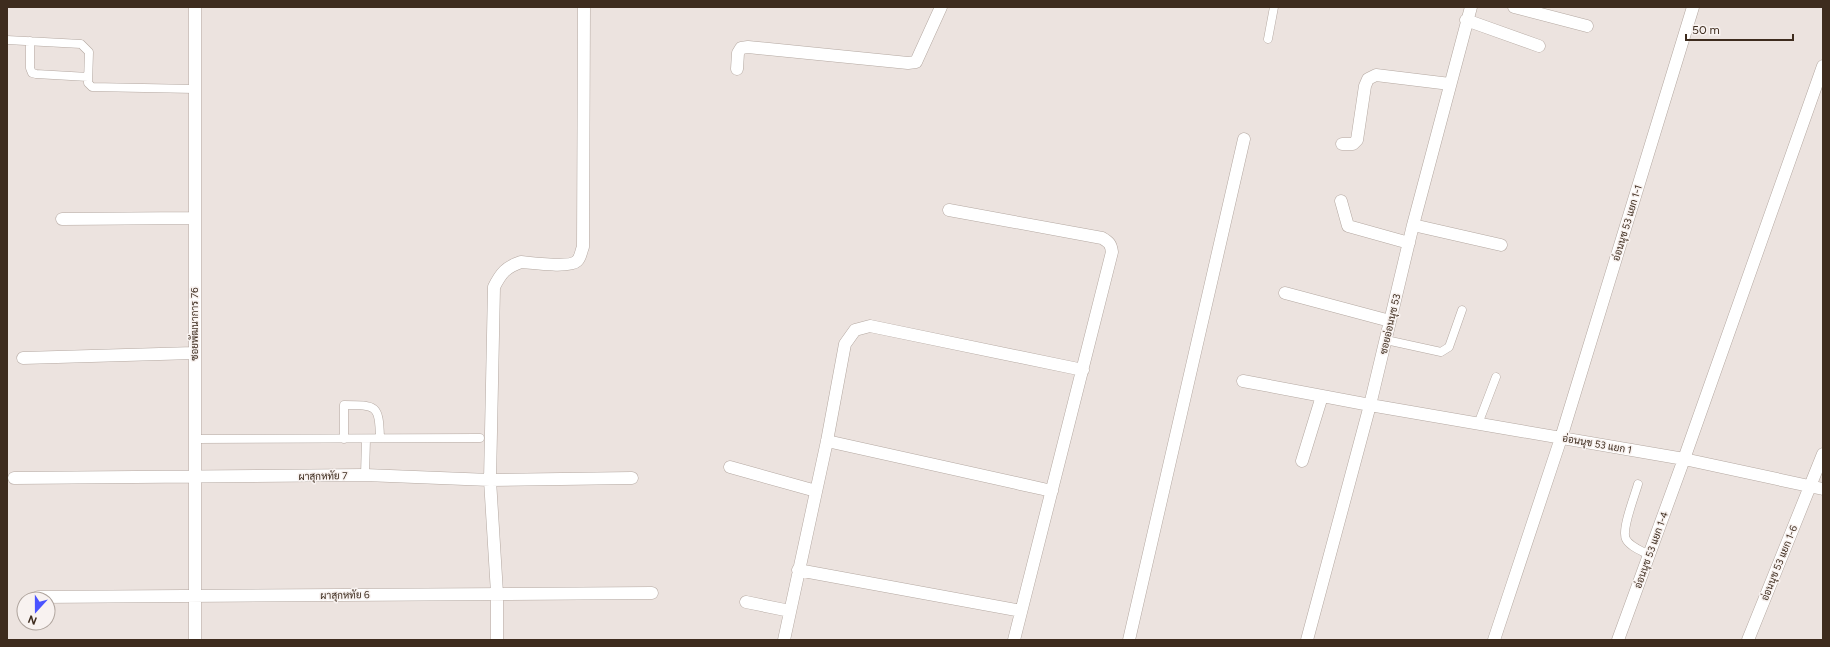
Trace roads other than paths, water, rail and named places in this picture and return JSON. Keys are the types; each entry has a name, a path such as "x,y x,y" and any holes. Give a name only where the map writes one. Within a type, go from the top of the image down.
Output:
{"street":[{"name":"ซอยพัฒนาการ 76","path":"195,7 195,640"},
{"path":"497,640 497,593 490,480 494,288 500,275 506,268 521,262 568,264 576,262 580,256 583,246 584,7"},
{"path":"737,69 738,53 741,48 748,47 908,63 916,62 941,7"},
{"name":"ซอยอ่อนนุช 53","path":"1307,640 1370,405 1413,224 1466,20 1471,7"},
{"path":"1514,7 1587,26"},
{"name":"อ่อนนุช 53 แยก 1-1","path":"1494,640 1561,438 1693,7"},
{"path":"1466,20 1539,46"},
{"name":"อ่อนนุช 53 แยก 1-4","path":"1618,640 1684,459 1823,66"},
{"path":"1342,144 1353,144 1357,140 1365,86 1368,79 1376,75 1450,84"},
{"path":"1130,640 1244,139"},
{"path":"1341,201 1348,226 1409,242"},
{"path":"949,210 1102,238 1108,241 1112,252 1014,640"},
{"path":"62,219 194,218"},
{"path":"1413,224 1501,245"},
{"path":"1285,293 1390,321"},
{"path":"784,640 827,441 845,344 855,330 870,326 1083,370"},
{"path":"23,358 194,353"},
{"name":"อ่อนนุช 53 แยก 1","path":"1243,381 1370,405 1684,459 1823,489"},
{"path":"1302,461 1322,396"},
{"path":"827,441 1052,491"},
{"name":"อ่อนนุช 53 แยก 1-6","path":"1748,640 1823,454"},
{"path":"730,467 816,491"},
{"name":"ผาสุกหทัย 7","path":"14,478 366,475 490,480 632,478"},
{"path":"798,570 1021,611"},
{"name":"ผาสุกหทัย 6","path":"56,597 652,593"},
{"path":"746,602 790,611"}],"lane":[{"path":"1268,39 1274,7"},
{"path":"7,40 81,44 89,52 88,83 92,87 195,90"},
{"path":"30,41 30,68 32,73 88,77"},
{"path":"1386,340 1429,351 1441,352 1449,347 1462,310"},
{"path":"1478,424 1496,377"},
{"path":"344,439 344,405 367,405 375,409 380,418 380,438"},
{"path":"195,439 480,438"},
{"path":"366,439 366,475"},
{"path":"1638,484 1625,530 1625,538 1628,542 1649,555"}]}
